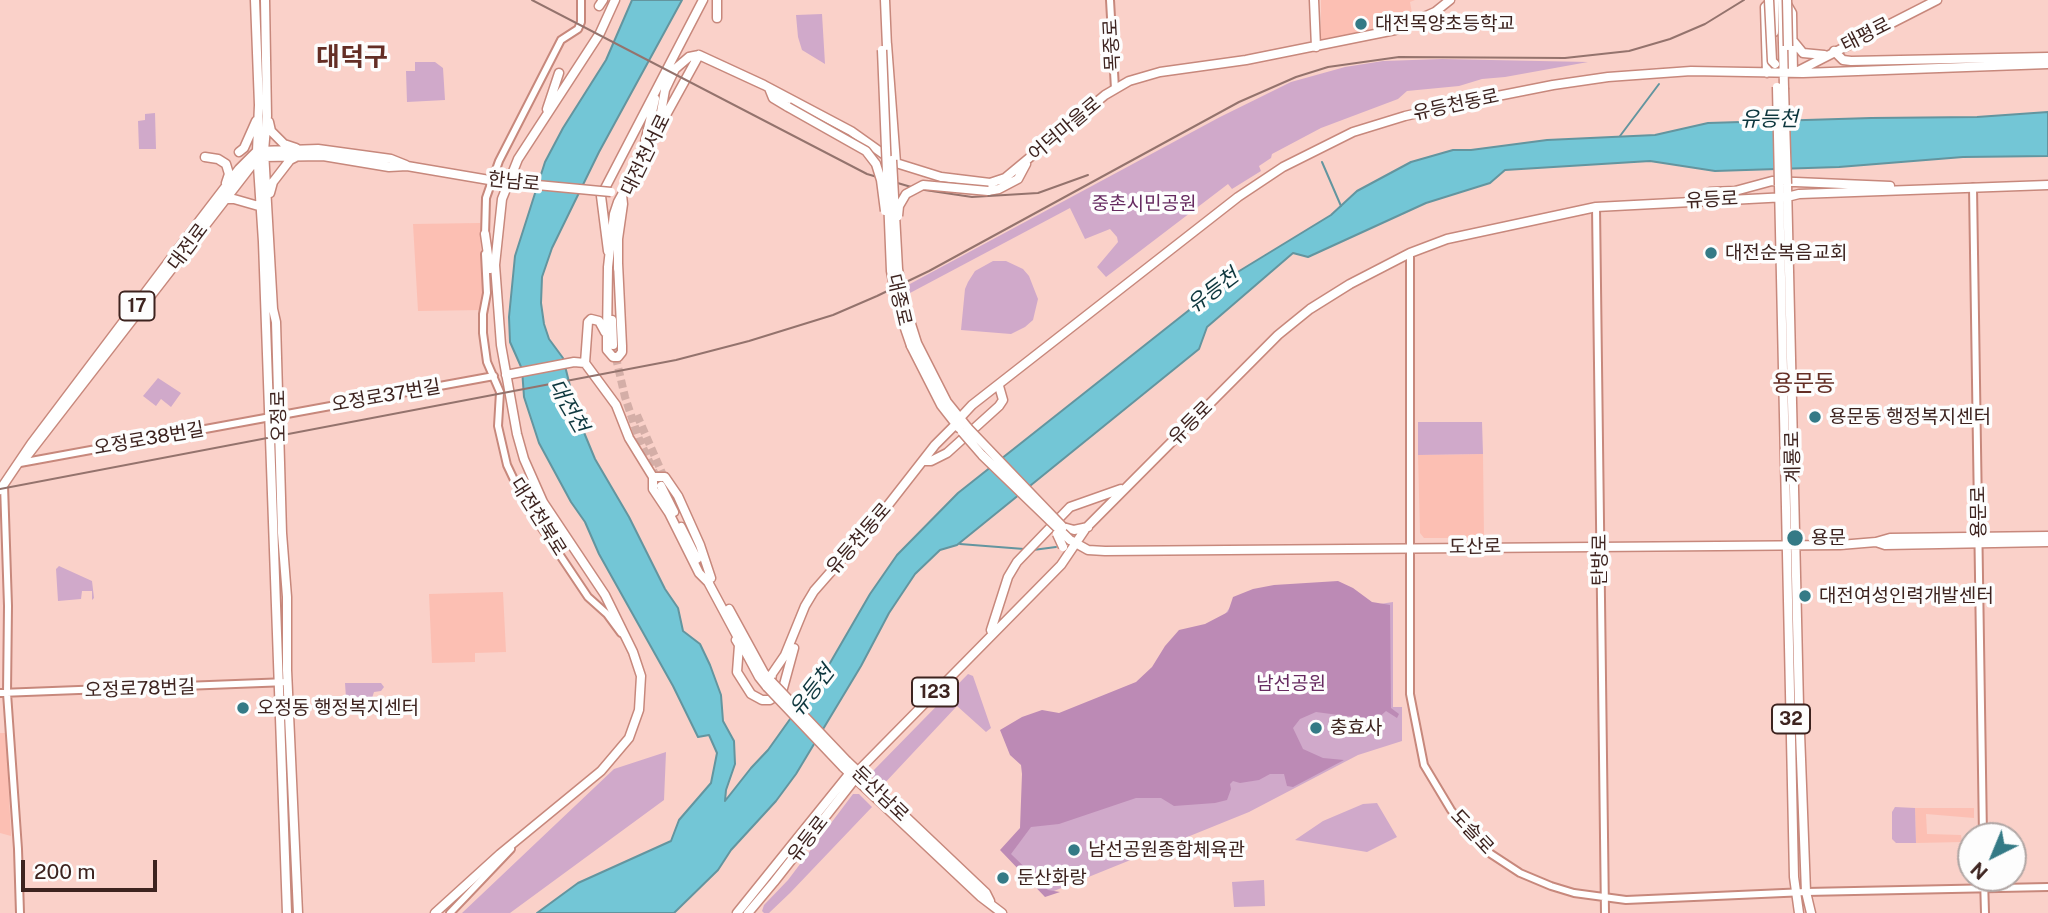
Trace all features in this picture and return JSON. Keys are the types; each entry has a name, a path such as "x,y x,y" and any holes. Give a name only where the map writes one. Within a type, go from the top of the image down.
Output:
{"main road":[{"path":"225,199 265,205 273,182 297,153 271,131 263,116 255,0"},
{"path":"261,154 265,0"},
{"path":"501,345 495,265 500,211 518,159 600,33 615,0"},
{"path":"610,257 605,240 601,195 703,0"},
{"path":"717,0 717,18"},
{"name":"대종로","path":"882,0 892,225 902,293 914,345 925,377 982,455 1073,542"},
{"path":"1314,0 1316,47"},
{"name":"어덕마을로","path":"699,55 851,131 896,163 941,177 990,183 1004,178 1115,89 1129,81 1160,72 1316,47 1395,30 1435,12 1450,0"},
{"path":"1772,0 1772,61 1782,70"},
{"path":"1782,70 1788,46 1784,0"},
{"path":"1784,0 1791,10 1794,43 1804,53 1830,53 1851,61 2048,57"},
{"name":"계룡로","path":"1784,0 1780,88 1791,543 1795,894 1799,913"},
{"name":"태평로","path":"1782,70 1830,53 1925,3 1937,0"},
{"path":"1782,70 1793,35"},
{"path":"883,153 879,47 884,47 896,163"},
{"path":"658,128 665,90 675,69 689,57 699,55"},
{"name":"대전천서로","path":"610,257 616,346 618,239 622,195 699,55"},
{"name":"유등천동로","path":"769,684 772,674 786,655 814,591 878,518 923,461 999,386 1259,182 1308,152 1353,132 1405,116 1553,85 1608,77 1691,71 2048,64"},
{"path":"545,118 559,72"},
{"path":"769,88 773,98 851,142 872,157 881,180 882,198 892,225"},
{"path":"642,157 657,89"},
{"path":"239,152 263,116"},
{"name":"한남로","path":"261,154 297,153 318,149 391,159 407,166 493,181 622,195"},
{"name":"대전로","path":"2,487 31,444 225,187 261,154"},
{"name":"대전로","path":"20,463 36,447 261,154"},
{"name":"오정로","path":"261,154 274,418 272,538 298,913"},
{"path":"205,157 218,159 226,164 229,174 225,187"},
{"path":"892,225 902,200 917,187 988,191 999,189 1018,179 1027,161"},
{"path":"1688,202 1710,192 1735,191 1772,181 1891,186 1906,190"},
{"name":"유등로","path":"1783,197 1802,199 2048,187"},
{"name":"유등로","path":"746,910 850,771 1061,565 1083,528 1133,482 1278,335 1310,309 1350,284 1410,253 1447,239 1596,207 1799,194 1973,190"},
{"path":"618,263 622,352 618,357 610,355 607,337 614,214 622,195"},
{"path":"485,234 495,322 524,459 543,502 605,595 629,644"},
{"path":"607,337 599,321 591,319 588,322 585,363 617,405 629,439 653,477 653,489 669,513 699,573 710,580"},
{"path":"506,375 574,362 585,363"},
{"path":"923,461 931,461 947,453 999,406 1003,400 999,386"},
{"name":"대종로","path":"961,426 1063,527 1073,542"},
{"path":"653,477 665,477 674,489 700,545 710,580 769,684"},
{"path":"986,639 995,621 1009,577 1035,543 1070,507 1114,493 1133,482"},
{"path":"664,484 726,615 769,684"},
{"path":"530,508 572,546"},
{"path":"1043,515 1062,541 1061,565"},
{"path":"1063,527 1068,530 1083,528"},
{"name":"도산로","path":"1980,540 2048,536"},
{"name":"도산로","path":"1073,542 1088,550 1105,551 1791,543 1840,545 1876,542 1889,538 2048,542"},
{"name":"계룡로","path":"1791,543 1806,892 1811,913"},
{"path":"726,615 728,626 739,645 737,672 751,694 762,700 770,700 778,696 784,685 804,622 803,611"},
{"name":"대전천북로","path":"435,913 500,854 592,780 616,756 633,732 639,710 641,684 629,644"},
{"path":"759,664 768,670 779,665"},
{"name":"오정로","path":"284,683 286,913"},
{"name":"둔산남로","path":"769,684 850,771 986,893 992,904 1002,913"}],"street":[{"name":"대전천북로","path":"581,0 581,22 578,29 561,40 499,161 493,181 484,218 487,293 483,333 487,362 500,392 498,426 507,465 525,503 588,597 607,614 629,644"},
{"name":"목중로","path":"1110,0 1115,89"},
{"name":"용문로","path":"1973,190 1983,822"},
{"name":"탄방로","path":"1596,207 1605,913"},
{"name":"도솔로","path":"1410,253 1410,694 1424,765 1436,787 1475,840 1520,873 1551,886 1604,898 1626,900 1957,889"},
{"name":"오정로37번길","path":"274,418 494,376"},
{"name":"오정로38번길","path":"20,463 274,418"},
{"path":"2,487 8,606 4,693 18,849 20,913"},
{"name":"오정로78번길","path":"4,693 284,683"},
{"path":"450,913 522,838"},
{"path":"477,885 500,854"},
{"name":"도솔로","path":"2027,887 2048,887"},
{"path":"1984,892 1984,913"}],"shaded area":[{"name":"대전목양초등학교","path":"1321,0 1415,0 1410,2 1413,19 1388,29 1321,41"},
{"path":"480,223 483,310 418,311 413,224"},
{"path":"1483,454 1484,538 1424,538 1420,533 1418,455"},
{"path":"503,592 506,652 475,653 475,662 432,663 429,594"},
{"path":"0,733 6,733 11,836 0,833"},
{"path":"1915,808 1974,808 1974,818 1926,814 1927,834 1957,835 1957,842 1916,843"}],"green space":[{"path":"822,14 825,64 802,50 796,15"},
{"name":"중촌시민공원","path":"1442,59 1588,62 1482,79 1459,86 1407,91 1398,99 1321,128 1272,154 1271,158 1259,166 1261,171 1232,189 1228,184 1106,277 1097,267 1118,242 1117,237 1110,229 1085,239 1070,208 910,293 908,285 1220,117 1291,82 1345,67 1383,61"},
{"path":"415,62 435,62 443,68 445,100 407,102 406,71 415,71"},
{"path":"155,113 156,149 139,149 138,121 145,120 145,114"},
{"path":"993,261 1006,261 1023,269 1029,276 1038,299 1033,320 1011,334 961,330 968,282 975,271"},
{"path":"158,378 181,393 171,407 161,399 156,406 143,396"},
{"path":"1418,422 1482,422 1483,454 1418,455"},
{"path":"59,566 92,581 94,598 92,600 92,591 82,591 81,599 58,601 56,569"},
{"name":"남선공원","path":"1338,581 1372,602 1390,605 1391,708 1399,714 1397,718 1386,711 1376,720 1316,712 1300,719 1293,728 1303,749 1323,758 1344,760 1293,787 1287,786 1284,774 1270,774 1259,780 1240,783 1233,781 1227,800 1215,803 1174,806 1161,798 1136,798 1059,824 1031,827 1011,854 1048,890 1060,892 1045,897 1000,850 1020,828 1022,774 1021,765 1010,755 1000,730 1022,717 1042,710 1059,713 1136,682 1152,667 1179,630 1205,624 1228,612 1233,597 1274,585"},
{"name":"남선공원","path":"1393,602 1393,707 1402,707 1402,741 1358,755 1249,812 1049,893 1007,853 1026,832 1027,802 1054,718 1122,697 1223,617 1231,606 1367,606"},
{"path":"968,674 973,676 991,728 986,732 957,706 881,787 873,780 872,772"},
{"path":"345,683 381,683 384,687 381,691 374,692 371,701 382,703 382,714 346,698"},
{"path":"666,752 664,800 510,913 462,913 614,769"},
{"path":"853,794 859,794 872,807 790,893 769,913 764,913 764,905 788,880"},
{"path":"1377,803 1397,837 1367,852 1295,840 1323,821 1363,804"},
{"path":"1895,807 1915,808 1916,843 1896,843 1892,839 1892,812"},
{"path":"1264,880 1265,906 1234,907 1232,882"}],"water":[{"path":"632,0 682,0 599,152 552,248 542,277 541,303 549,339 563,358 578,418 595,459 629,517 665,589 678,608 683,631 700,644 710,665 721,695 723,721 734,741 735,764 725,801 768,750 830,663 870,594 897,555 958,493 1236,273 1331,215 1357,191 1411,162 1453,150 1547,140 1655,135 1708,123 1977,117 2048,112 2048,156 1963,157 1839,167 1715,171 1650,161 1505,170 1490,183 1426,203 1308,257 1293,253 1207,327 1199,349 957,545 940,550 915,574 889,613 861,666 796,774 776,801 731,850 718,870 674,913 537,913 578,883 671,841 679,820 711,783 717,753 709,735 698,737 673,686 599,554 585,522 539,443 524,397 522,369 510,342 509,317 515,256 545,162 606,60"}],"waterway":[{"path":"1620,136 1659,84"},
{"path":"1322,162 1341,206"},
{"path":"960,544 1024,549"},
{"path":"1033,550 1056,547"}],"tunnel":[{"path":"613,345 625,397 639,439 658,481"},
{"path":"637,415 665,480"}],"railway":[{"path":"532,0 867,174 918,189 972,197 1038,193 1088,175"},
{"path":"0,489 676,360 749,341 833,315 929,271 1239,102 1296,77 1328,67 1399,57 1565,58 1629,51 1670,39 1705,24 1744,0"}],"place":[{"name":"대전목양초등학교","path":"1361,24"},
{"name":"대전순복음교회","path":"1711,253"},
{"name":"용문동 행정복지센터","path":"1815,417"},
{"name":"용문","path":"1795,538"},
{"name":"대전여성인력개발센터","path":"1805,596"},
{"name":"오정동 행정복지센터","path":"243,708"},
{"name":"충효사","path":"1316,728"},
{"name":"남선공원종합체육관","path":"1074,850"},
{"name":"둔산화랑","path":"1003,878"}],"district":[{"name":"대덕구","path":"352,58"},
{"name":"용문동","path":"1804,384"}],"water label":[{"name":"유등천","path":"1769,120"},
{"name":"유등천","path":"1213,291"},
{"name":"대전천","path":"568,406"},
{"name":"유등천","path":"812,691"}]}
